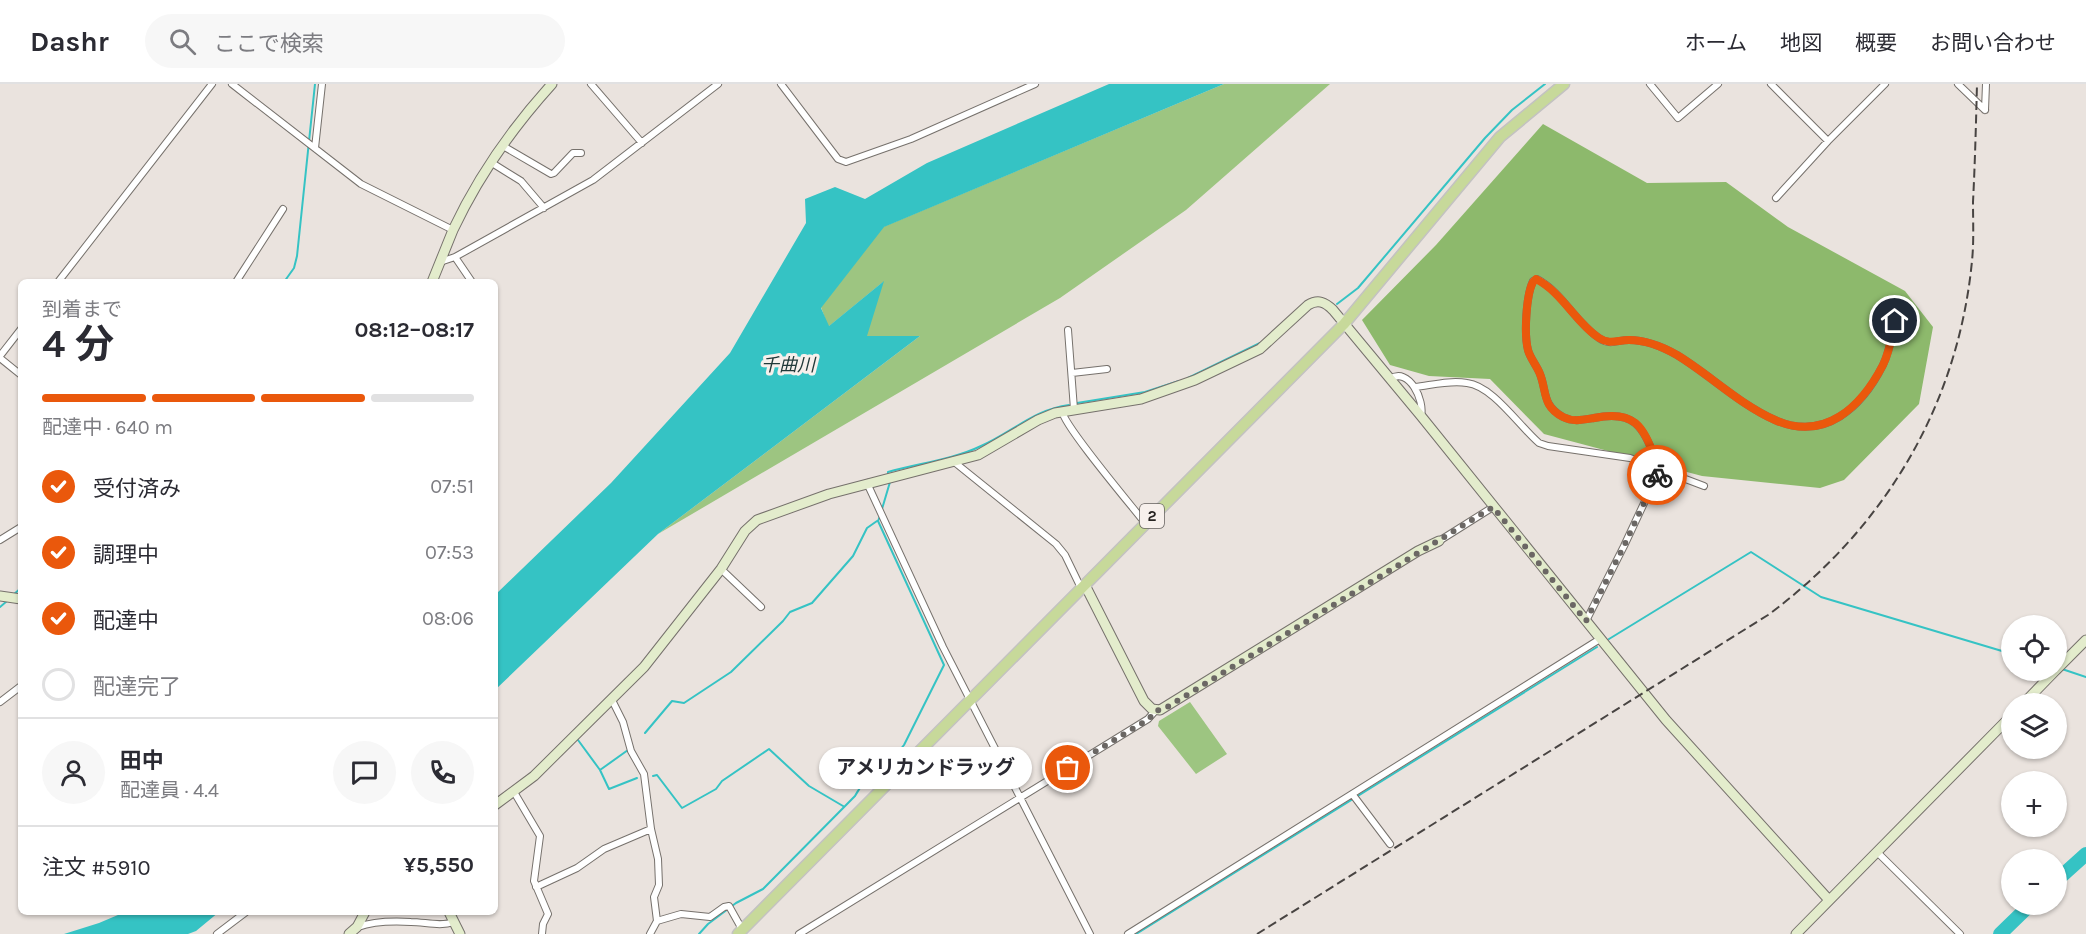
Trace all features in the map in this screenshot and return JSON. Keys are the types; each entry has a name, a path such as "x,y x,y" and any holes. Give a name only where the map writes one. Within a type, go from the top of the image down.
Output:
{"main road":[{"name":"2","path":"741,933 1344,324 1500,137 1560,87"}],"street":[{"path":"60,279 212,84"},
{"path":"232,84 361,184 453,230"},
{"path":"314,147 322,84"},
{"path":"433,279 453,230 502,146 552,84"},
{"path":"591,84 642,143"},
{"path":"440,262 455,257 593,180 718,84"},
{"path":"781,84 838,159 846,162 911,139 1035,84"},
{"path":"1650,84 1678,118 1718,84"},
{"path":"1772,84 1828,141"},
{"path":"1776,198 1828,141 1885,84"},
{"path":"1958,84 1985,110 1986,84"},
{"path":"502,146 551,174 573,153 580,153"},
{"path":"492,163 521,181 544,208"},
{"path":"238,279 283,209"},
{"path":"455,257 470,279"},
{"path":"1586,621 1660,469 1643,430 1637,424 1615,414 1579,421 1569,420 1559,415 1546,400 1541,375 1528,352 1525,326 1533,282 1536,279 1560,296 1581,322 1603,341 1610,343 1629,340 1646,342 1675,354 1757,409 1776,420 1798,427 1821,426 1841,417 1854,405 1884,363 1895,321"},
{"path":"498,803 553,758 644,667 722,570 745,531 757,520 829,494 978,455 1038,420 1062,411 1141,399 1205,375 1260,349 1314,302 1329,306 1689,746 1829,900"},
{"path":"1068,330 1074,410"},
{"path":"18,333 0,357 18,372"},
{"path":"1072,373 1107,369"},
{"path":"1390,379 1400,376 1415,387 1422,404 1421,416"},
{"path":"1415,387 1456,382 1478,386 1492,396 1539,443 1630,458 1704,486"},
{"path":"1062,411 1063,417 1074,432 1145,523"},
{"path":"953,461 1056,544 1065,555 1144,701 1155,711"},
{"path":"867,483 934,628 1089,934"},
{"path":"799,934 1149,719 1155,711 1164,709 1493,507"},
{"path":"0,540 18,529"},
{"path":"722,570 761,607"},
{"path":"0,596 18,599"},
{"path":"1128,934 1354,796 1600,639"},
{"path":"2067,659 2086,640"},
{"path":"2034,693 2045,681"},
{"path":"0,702 18,688"},
{"path":"612,700 627,732 632,751 644,774 651,830 658,859 659,885 654,897 657,921 650,934"},
{"path":"1796,934 2001,726"},
{"path":"514,792 540,836 535,874 536,887 548,914 543,924 542,934"},
{"path":"1354,796 1390,843"},
{"path":"536,887 582,864 604,849 651,830"},
{"path":"1877,852 1959,934"},
{"path":"657,921 681,914 710,917 724,907 730,907 741,933"},
{"path":"217,934 242,915"},
{"path":"350,934 363,915"},
{"path":"450,915 460,934"},
{"path":"357,927 371,922 410,921 443,925 454,922"}],"green space":[{"path":"1224,84 1330,84 1186,210 1060,298 658,534 920,336 866,336 883,282 828,327 821,307 883,227"},
{"path":"1543,124 1647,183 1726,182 1788,227 1905,291 1933,327 1919,404 1844,480 1820,488 1702,476 1544,434 1490,379 1429,376 1390,365 1362,320 1436,245"},
{"path":"1190,702 1227,754 1196,774 1158,726 1159,721"}],"water":[{"name":"千曲川","path":"1109,84 1224,84 884,227 821,308 829,326 884,281 867,336 920,336 658,534 498,687 498,592 611,483 730,353 806,223 805,199 835,187 865,199 927,163"},
{"path":"118,915 215,915 196,931 188,934 64,934"}],"waterway":[{"path":"286,279 294,268 297,256 315,84"},
{"path":"1337,304 1358,288 1485,138 1512,110 1545,84"},
{"path":"1188,378 1260,343"},
{"path":"1077,403 1145,392 1179,381"},
{"path":"888,474 888,472 970,451 1034,416 1069,405"},
{"path":"882,509 890,482"},
{"path":"699,934 708,924 736,903 763,889 855,796 865,782 898,752 904,745 944,665 878,521 880,516"},
{"path":"645,733 672,701 684,703 731,672 790,612 812,603 853,556 867,528 877,521"},
{"path":"1609,639 1751,552 1821,597 2001,651"},
{"path":"13,595 18,591"},
{"path":"0,607 7,601"},
{"path":"1136,934 1597,647"},
{"path":"2067,671 2086,677"},
{"path":"578,740 600,770 628,750"},
{"path":"653,776 657,775 682,808 716,789 722,781 769,749 809,786 843,806"},
{"path":"600,770 609,789 637,778"},
{"path":"2067,871 2086,854"},
{"path":"2000,934 2020,915"}],"railway":[{"path":"1257,934 1768,615 1809,581 1847,544 1880,503 1908,460 1932,414 1951,365 1964,314 1972,261 1977,84"}],"way so far":[{"path":"1068,768 1149,719 1155,711 1164,709 1493,507 1586,621 1657,475"}],"place":[{"name":"アメリカンドラッグ","path":"1068,768"}],"route":[{"path":"1657,475 1660,469 1643,430 1637,424 1615,414 1579,421 1569,420 1552,409 1546,400 1541,375 1528,352 1525,326 1531,285 1536,279 1560,296 1581,322 1603,341 1610,343 1629,340 1646,342 1675,354 1757,409 1776,420 1798,427 1821,426 1841,417 1854,405 1884,363 1895,321"}]}
